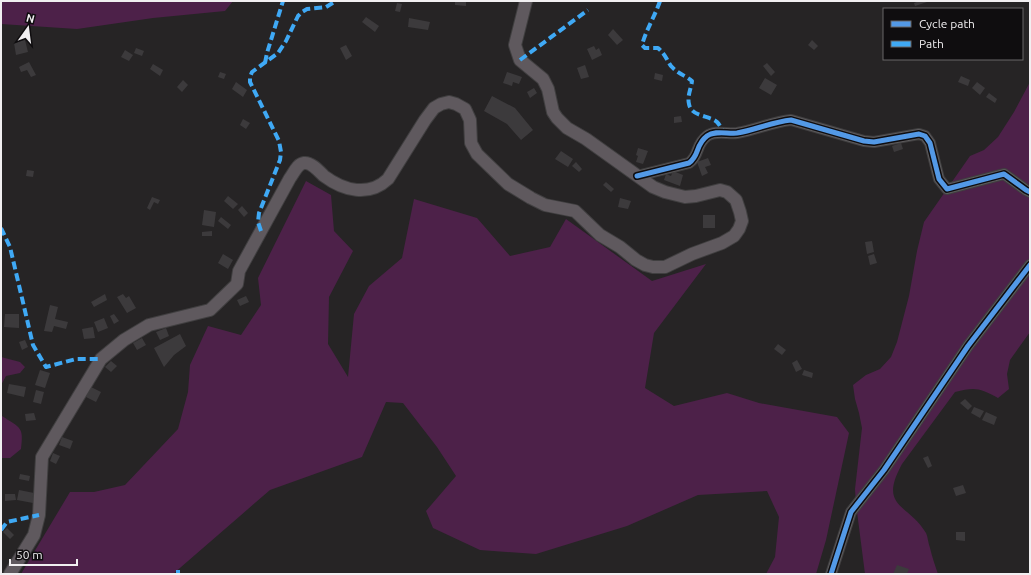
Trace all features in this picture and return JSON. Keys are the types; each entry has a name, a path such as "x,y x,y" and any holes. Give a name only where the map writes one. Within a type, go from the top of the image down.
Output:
{"main road":[{"path":"10,574 34,535 39,514 42,457 100,358 124,340 149,325 210,310 237,284 239,271 290,178 299,165 307,163 341,186 357,190 381,186 388,179 434,108 449,102 465,109 470,120 471,142 477,154 508,184 545,205 575,211 600,235 620,247 644,265 653,268 665,267 692,254 722,243 734,236 742,221 736,200 727,192 720,190 685,197 665,192 653,187 586,138 566,128 553,112 548,89 543,79 520,60 515,45 526,1"}],"street":[{"path":"637,176 689,163 694,159 700,141 708,135 714,133 738,132 779,121 791,120 864,141 874,142 919,134 925,136 930,143 939,179 947,189 1004,174 1030,192"},
{"path":"832,574 851,512 884,470 968,346 1028,273"}],"shaded area":[{"path":"1,1 233,1 225,11 153,18 77,29 1,24"},
{"path":"1030,82 1030,332 1010,360 1007,374 1009,389 998,398 977,389 968,389 955,392 902,464 895,478 893,489 894,497 898,504 919,523 926,533 938,574 865,574 855,489 862,428 853,385 866,375 880,369 891,357 897,342 909,296 924,222 970,156 984,150 998,137 1014,112"},
{"path":"306,181 331,195 334,231 353,251 329,297 328,344 348,377 354,314 369,286 402,258 414,199 477,218 510,256 550,247 566,219 652,281 706,264 654,333 645,388 674,406 727,393 759,403 837,417 849,433 826,540 816,574 766,574 775,557 779,517 767,491 698,495 627,526 536,554 480,550 433,528 426,511 456,476 437,447 403,403 386,402 362,457 270,490 173,574 21,574 70,492 94,492 125,485 178,429 188,392 190,365 208,326 241,335 261,305 258,278"},
{"path":"1,357 20,362 25,367 20,373 6,376 1,385"},
{"path":"1,413 2,416 19,428 22,436 21,449 10,458 1,458"}],"building":[{"path":"455,1 466,1 466,6 455,5"},
{"path":"919,1 930,1 915,6 914,3"},
{"path":"397,3 402,4 400,12 395,11"},
{"path":"366,17 379,26 375,32 362,22"},
{"path":"409,18 430,22 428,30 408,27"},
{"path":"613,29 623,40 617,45 608,35"},
{"path":"25,40 28,52 16,55 14,43"},
{"path":"812,40 818,46 814,50 808,45"},
{"path":"346,45 352,56 346,60 340,48"},
{"path":"594,46 596,50 599,48 602,55 592,60 587,49"},
{"path":"136,48 144,51 142,56 134,53"},
{"path":"125,50 133,55 129,61 121,57"},
{"path":"29,62 36,75 31,77 27,70 21,72 19,67"},
{"path":"767,63 775,72 771,76 763,66"},
{"path":"153,64 163,70 160,76 150,69"},
{"path":"585,65 589,77 581,79 577,68"},
{"path":"220,72 226,74 224,79 218,77"},
{"path":"507,72 522,77 519,84 513,82 512,86 503,83"},
{"path":"655,73 663,75 662,81 654,79"},
{"path":"961,76 970,80 968,86 958,82"},
{"path":"765,78 777,85 771,95 759,88"},
{"path":"183,80 188,85 182,92 177,87"},
{"path":"236,82 247,90 243,97 232,89"},
{"path":"977,82 985,88 980,95 972,88"},
{"path":"534,88 537,93 530,98 527,92"},
{"path":"989,93 997,99 995,103 986,97"},
{"path":"492,96 515,108 533,130 521,140 507,124 484,111"},
{"path":"681,116 682,122 674,123 674,117"},
{"path":"243,119 250,123 246,129 240,125"},
{"path":"901,143 903,149 894,152 892,146"},
{"path":"638,148 648,151 643,164 636,162"},
{"path":"561,151 573,159 568,167 555,159"},
{"path":"708,158 711,165 705,167 708,173 702,176 697,162"},
{"path":"576,162 582,169 579,172 572,166"},
{"path":"27,170 34,171 33,177 26,176"},
{"path":"673,171 683,175 680,186 664,180 666,174 671,176"},
{"path":"606,182 614,189 611,192 603,185"},
{"path":"228,196 238,204 233,209 224,201"},
{"path":"152,197 160,200 158,204 154,202 150,210 147,208"},
{"path":"620,198 631,201 628,209 618,207"},
{"path":"242,206 248,213 244,217 238,210"},
{"path":"204,210 216,212 214,227 202,225"},
{"path":"703,215 715,215 715,228 703,228"},
{"path":"221,217 231,225 228,229 218,221"},
{"path":"212,231 212,236 202,236 202,232"},
{"path":"872,241 874,252 867,254 865,242"},
{"path":"223,254 233,260 228,269 218,263"},
{"path":"874,254 877,263 870,265 868,256"},
{"path":"105,294 107,300 94,307 91,302"},
{"path":"123,294 126,298 129,296 136,308 127,313 117,297"},
{"path":"246,296 249,302 240,306 237,300"},
{"path":"50,305 58,307 55,319 68,322 66,329 54,326 52,332 44,331"},
{"path":"5,314 19,314 19,328 4,327"},
{"path":"114,314 119,321 114,324 110,316"},
{"path":"104,318 108,328 98,332 94,322"},
{"path":"93,327 95,338 84,339 82,329"},
{"path":"166,328 169,336 160,340 156,332"},
{"path":"180,334 186,346 174,355 164,367 154,348"},
{"path":"142,338 146,345 137,350 133,343"},
{"path":"25,340 28,347 22,350 19,342"},
{"path":"778,344 786,350 782,355 774,349"},
{"path":"797,360 802,369 796,372 792,363"},
{"path":"111,361 117,366 111,372 105,367"},
{"path":"40,370 50,373 45,388 35,385"},
{"path":"804,370 813,373 812,378 802,375"},
{"path":"9,384 26,387 24,397 7,393"},
{"path":"91,387 101,392 96,402 86,397"},
{"path":"36,390 44,392 41,404 33,402"},
{"path":"965,399 972,406 968,410 960,403"},
{"path":"974,407 984,411 980,418 971,413"},
{"path":"986,412 997,417 994,425 982,420"},
{"path":"34,413 36,420 26,421 25,414"},
{"path":"62,437 73,441 70,449 59,445"},
{"path":"53,453 60,456 56,464 50,461"},
{"path":"928,456 932,466 928,468 923,458"},
{"path":"20,474 30,476 29,481 19,479"},
{"path":"963,485 966,493 956,496 953,488"},
{"path":"19,490 34,493 33,503 17,500"},
{"path":"5,494 15,494 16,500 5,501"},
{"path":"7,528 14,535 10,539 3,532"},
{"path":"956,532 965,532 965,541 956,540"},
{"path":"897,565 909,569 907,574 893,574"}],"marked path":[{"path":"265,63 283,1"},
{"path":"261,231 258,222 259,213 280,160 281,152 279,141 250,82 250,77 252,72 278,53 286,41 298,16 302,12 307,9 326,7 336,1"},
{"path":"660,1 642,45 645,48 658,48 673,68 692,81 688,98 690,108 697,114 717,122 724,133"},
{"path":"520,60 588,10"},
{"path":"1,228 10,247 33,345 46,367 76,359 101,359"},
{"path":"1,530 7,522 39,515"}],"cycle path":[{"path":"637,176 689,163 695,157 703,139 710,134 737,133 777,122 791,120 864,141 874,142 919,134 925,136 930,143 939,179 947,189 1004,174 1030,192"},
{"path":"831,574 851,512 884,470 968,346 1030,265"}]}
